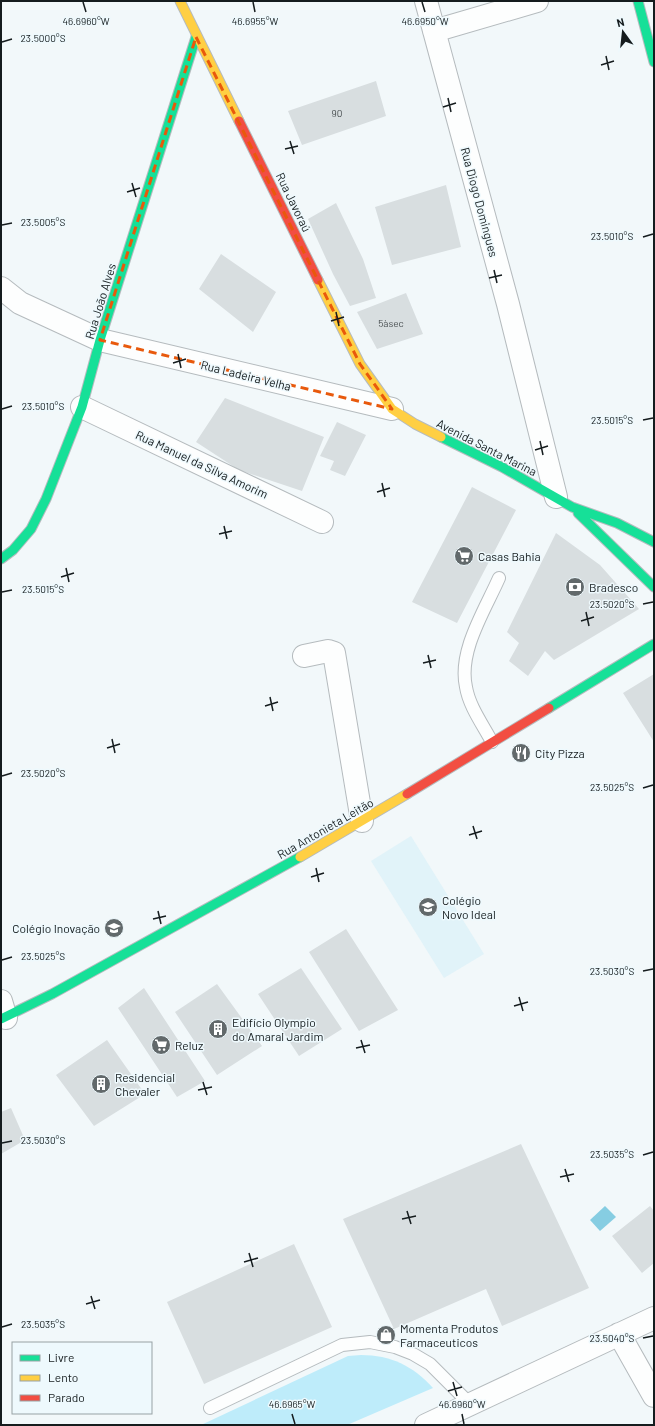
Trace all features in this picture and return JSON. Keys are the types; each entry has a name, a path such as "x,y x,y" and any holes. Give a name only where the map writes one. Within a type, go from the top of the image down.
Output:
{"street":[{"name":"Rua Javoraú","path":"180,1 196,37 360,364 392,409"},
{"name":"Rua Diogo Domingues","path":"426,1 508,304 564,502"},
{"path":"434,31 537,1"},
{"path":"638,1 654,62"},
{"name":"Rua João Alves","path":"1,559 13,550 31,529 46,499 82,407 100,340 196,37"},
{"name":"Rua Ladeira Velha","path":"1,288 20,303 100,340 392,409"},
{"name":"Rua Manuel da Silva Amorim","path":"82,407 322,522"},
{"name":"Avenida Santa Marina","path":"392,409 415,424 502,467 564,502 617,523 654,542"},
{"name":"Avenida Santa Marina","path":"564,502 654,587"},
{"name":"Rua Antonieta Leitão","path":"3,1013 138,947 362,821 654,644"},
{"path":"304,656 328,652 334,653 362,821"},
{"path":"426,1425 654,1318"},
{"path":"619,1334 654,1396"}],"lane":[{"path":"492,742 466,688 464,667 468,648 499,578"},
{"path":"210,1408 342,1345 370,1342 395,1347 413,1354 430,1364 470,1404"}],"highlighted area":[{"path":"196,37 360,364 392,409 100,340"}],"shaded area":[{"name":"Colégio Novo Ideal","path":"411,836 484,954 444,978 371,861"},
{"path":"605,1206 616,1217 600,1231 590,1220"},
{"path":"361,1355 382,1357 401,1363 418,1374 433,1388 347,1425 201,1425 348,1356"}],"building":[{"path":"376,81 386,116 302,145 288,111"},
{"path":"446,185 461,247 392,265 375,207"},
{"path":"336,203 363,259 376,298 350,306 333,274 308,219"},
{"path":"221,254 276,292 253,332 199,289"},
{"path":"406,293 423,334 377,349 357,312"},
{"path":"225,398 324,437 302,491 239,470 196,442"},
{"path":"337,422 366,435 345,476 330,470 334,461 320,456"},
{"name":"Casas Bahia","path":"472,487 516,510 457,623 412,602"},
{"name":"Bradesco","path":"556,533 600,565 639,609 554,660 545,651 528,676 509,661 519,643 507,632"},
{"path":"654,674 654,742 623,693"},
{"path":"346,929 398,1010 359,1031 309,952"},
{"path":"301,968 342,1029 299,1056 258,994"},
{"name":"Edifício Olympio do Amaral Jardim","path":"217,984 262,1046 217,1075 175,1012"},
{"name":"Reluz","path":"144,988 205,1081 177,1097 118,1008"},
{"name":"Residencial Chevaler","path":"107,1040 145,1094 94,1126 56,1075"},
{"path":"11,1108 25,1140 1,1154 1,1112"},
{"path":"521,1144 589,1288 502,1326 486,1289 394,1329 343,1219"},
{"path":"650,1206 654,1211 654,1263 642,1273 612,1236"},
{"path":"294,1244 332,1327 204,1384 167,1302"}],"traffic: fast":[{"path":"638,1 654,62"},
{"path":"1,559 13,550 31,529 46,499 82,407 100,340 196,37"},
{"path":"441,437 502,467 572,507 617,523 654,542"},
{"path":"578,513 654,587"},
{"path":"549,708 654,644"},
{"path":"1,1019 52,994 300,857"}],"traffic: slow":[{"path":"180,1 239,121"},
{"path":"318,280 360,364 392,409 415,424 441,437"},
{"path":"300,857 407,794"}],"traffic: jam":[{"path":"239,121 318,280"},
{"path":"407,794 549,708"}],"place":[{"name":"Casas Bahia","path":"464,556"},
{"name":"Bradesco","path":"575,587"},
{"name":"City Pizza","path":"521,753"},
{"name":"Colégio Novo Ideal","path":"428,907"},
{"name":"Colégio Inovação","path":"114,928"},
{"name":"Edifício Olympio do Amaral Jardim","path":"218,1029"},
{"name":"Reluz","path":"161,1045"},
{"name":"Residencial Chevaler","path":"101,1084"},
{"name":"Momenta Produtos Farmaceuticos","path":"386,1335"}]}
